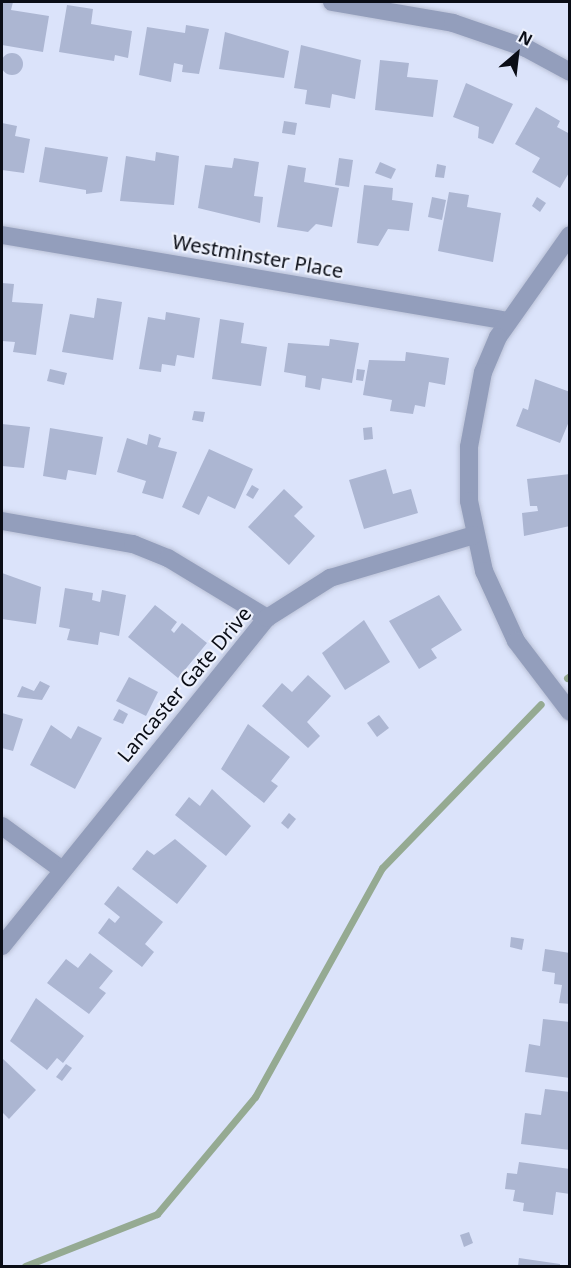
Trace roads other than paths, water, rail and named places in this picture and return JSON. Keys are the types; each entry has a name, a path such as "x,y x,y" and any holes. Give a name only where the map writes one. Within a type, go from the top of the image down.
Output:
{"street":[{"path":"332,2 453,23 526,48 570,72"},
{"name":"Westminster Place","path":"2,235 508,321"},
{"path":"570,235 508,321 483,372 470,428 474,535 498,607 570,712"},
{"path":"2,521 133,544 168,558 267,618"},
{"name":"Lancaster Gate Drive","path":"2,946 61,869 267,618 330,578 474,535"},
{"path":"2,826 61,869"}],"waterway":[{"path":"25,1266 157,1214 255,1097 382,868 541,704"}]}
